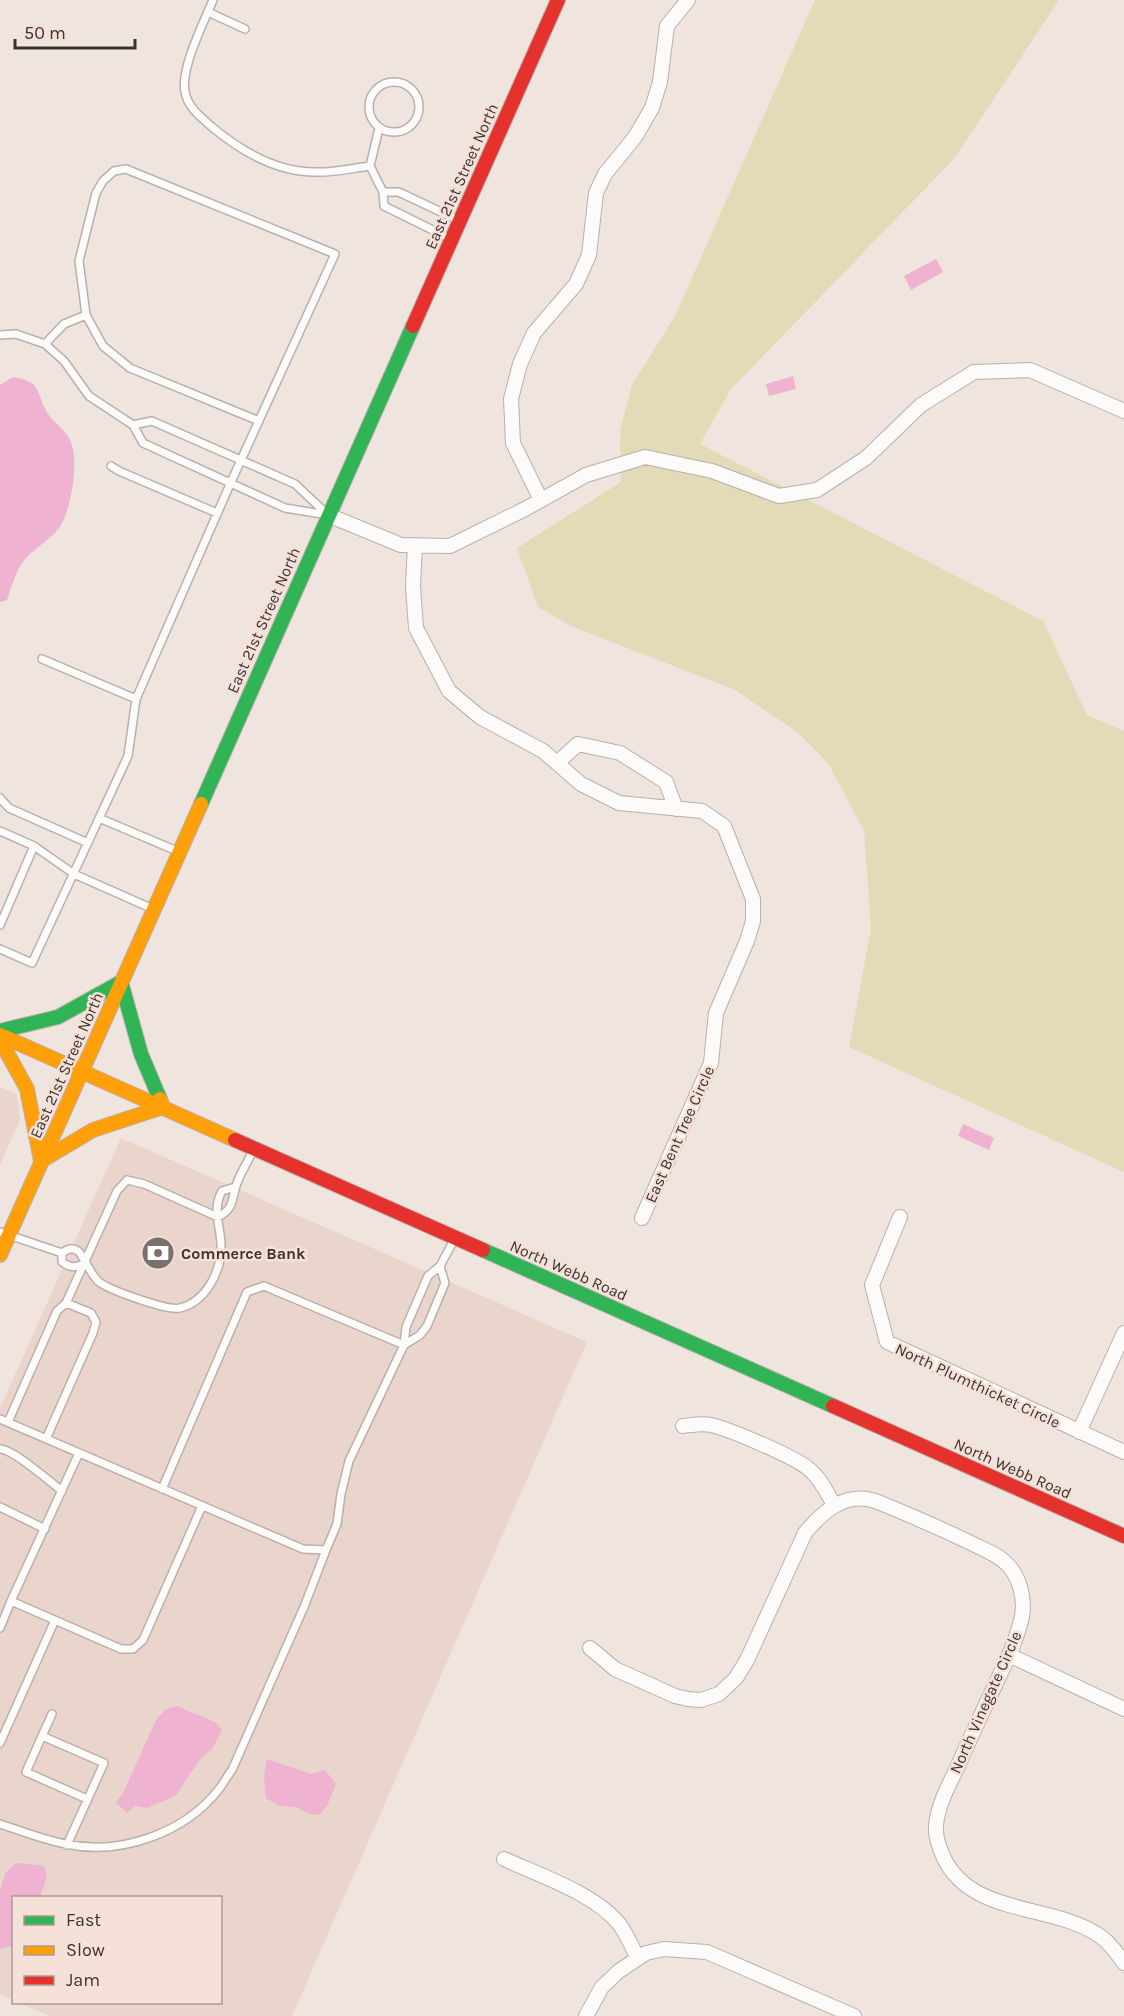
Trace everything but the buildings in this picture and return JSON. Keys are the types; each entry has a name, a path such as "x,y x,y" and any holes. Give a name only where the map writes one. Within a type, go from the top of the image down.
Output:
{"main road":[{"name":"East 21st Street North","path":"0,1255 4,1234 41,1161 558,0"},
{"path":"0,1033 58,1017 121,982 141,1054 163,1107 93,1130 41,1161 27,1089 0,1040"},
{"name":"North Webb Road","path":"0,1033 1124,1536"}],"street":[{"path":"541,500 513,443 511,399 520,364 534,333 576,284 589,255 596,193 605,174 635,138 652,108 660,82 667,26 688,0"},
{"path":"328,515 401,545 450,546 586,475 645,457 712,471 779,496 817,490 866,458 921,405 974,372 1030,370 1124,411"},
{"name":"East Bent Tree Circle","path":"415,545 413,586 416,628 449,691 480,717 543,751 581,784 619,803 702,811 724,826 753,899 753,921 747,940 716,1013 711,1064 642,1218"},
{"path":"557,763 578,744 620,753 666,782 676,809"},
{"name":"North Plumthicket Circle","path":"900,1217 872,1285 886,1342 1124,1452"},
{"path":"1079,1432 1124,1333"},
{"path":"590,1648 615,1669 675,1696 701,1700 719,1695 736,1678 747,1660 805,1533 817,1518 834,1505 819,1479 809,1468 709,1424 683,1426"},
{"name":"North Vinegate Circle","path":"834,1505 844,1500 874,1501 942,1529 997,1556 1008,1564 1016,1576 1023,1597 1022,1614 1009,1655 942,1802 936,1828 943,1856 950,1869 979,1894 1078,1924 1101,1937 1115,1950 1124,1963"},
{"path":"1009,1655 1124,1709"},
{"path":"504,1859 592,1900 619,1923 637,1957"},
{"path":"586,2016 602,1987 637,1957 664,1949 707,1952 854,2016"}],"lane":[{"path":"213,0 187,66 184,91 194,112 227,140 255,158 290,170 316,172 370,165"},
{"path":"208,12 245,29"},
{"path":"393,82 410,88 416,94 418,103 418,111 411,125 405,130 396,132 387,132 379,128 372,121 369,113 371,96 376,89 393,82"},
{"path":"379,128 370,165 383,192 384,206 451,239"},
{"path":"0,949 32,963 128,756 136,699 217,513 259,422 335,254 126,169 114,171 103,181 96,193 79,261 86,315 103,346 130,368 259,422"},
{"path":"383,192 398,192 459,221"},
{"path":"45,344 64,324 86,315"},
{"path":"0,335 16,334 45,344 63,361 89,396 133,425 143,443 285,508 328,515"},
{"path":"133,425 152,421 295,484 328,515"},
{"path":"111,466 217,513"},
{"path":"42,658 136,699"},
{"path":"0,798 9,808 88,843"},
{"path":"99,818 179,851"},
{"path":"0,831 34,846 74,874 153,909"},
{"path":"0,925 34,846"},
{"path":"218,1217 228,1211 235,1197 235,1187 254,1148"},
{"path":"8,1422 57,1311 66,1303 117,1191 127,1180 144,1184 218,1217"},
{"path":"4,1234 62,1253 69,1249 76,1250 82,1254 85,1263 99,1282 121,1293 156,1305 177,1309 195,1303 206,1292 218,1266 221,1249 216,1202 222,1191 235,1187"},
{"path":"0,1824 67,1845 103,1847 144,1841 185,1819 219,1790 232,1770 338,1524 341,1494 350,1461 404,1345 406,1327 428,1276 440,1266 455,1237"},
{"path":"62,1253 62,1262 67,1266 76,1268 85,1263"},
{"path":"404,1345 420,1335 427,1326 445,1282 440,1266"},
{"path":"162,1489 247,1292 264,1286 404,1345"},
{"path":"46,1439 93,1334 96,1322 91,1313 66,1303"},
{"path":"0,1419 303,1549 326,1550"},
{"path":"0,1449 15,1455 62,1491"},
{"path":"0,1628 79,1453"},
{"path":"11,1601 121,1649 133,1649 143,1640 202,1506"},
{"path":"0,1507 45,1529"},
{"path":"0,1743 55,1620"},
{"path":"52,1714 26,1772 87,1799"},
{"path":"42,1736 104,1763 67,1845"}],"shaded area":[{"path":"815,0 1059,0 954,159 731,389 700,444 1043,621 1087,715 1124,731 1124,1172 849,1047 871,929 864,831 828,763 796,731 735,690 571,626 538,607 517,548 621,482 620,431 632,385 675,316"},
{"path":"936,259 943,272 911,290 904,276"},
{"path":"793,376 796,389 769,396 766,384"},
{"path":"13,377 29,382 37,389 48,414 69,438 74,456 74,468 72,493 62,523 55,533 23,562 7,600 0,602 0,385"},
{"path":"0,1087 17,1095 20,1120 0,1165"},
{"path":"963,1124 994,1138 989,1150 958,1136"},
{"path":"121,1138 587,1342 292,2016 50,2016 21,2004 222,2004 222,1896 12,1896 12,2000 0,1995 0,1408"},
{"path":"177,1706 215,1722 222,1730 212,1749 200,1759 176,1795 148,1808 135,1806 127,1813 116,1803 124,1791 156,1720 166,1709"},
{"path":"267,1759 311,1774 325,1770 336,1784 327,1806 319,1815 310,1814 295,1807 279,1806 266,1798 264,1776"},
{"path":"16,1863 44,1866 47,1877 40,1896 12,1896 12,1945 0,1949 0,1890 6,1872"}],"traffic: fast":[{"path":"201,804 413,326"},
{"path":"0,1031 58,1017 121,982 141,1054 160,1099"},
{"path":"483,1250 833,1406"}],"traffic: slow":[{"path":"0,1255 201,804"},
{"path":"0,1035 235,1140"},
{"path":"0,1040 27,1089 41,1161 93,1130 163,1107 160,1099"}],"traffic: jam":[{"path":"413,326 558,0"},
{"path":"235,1140 483,1250"},
{"path":"833,1406 1124,1536"}],"place":[{"name":"Commerce Bank","path":"158,1253"}]}
